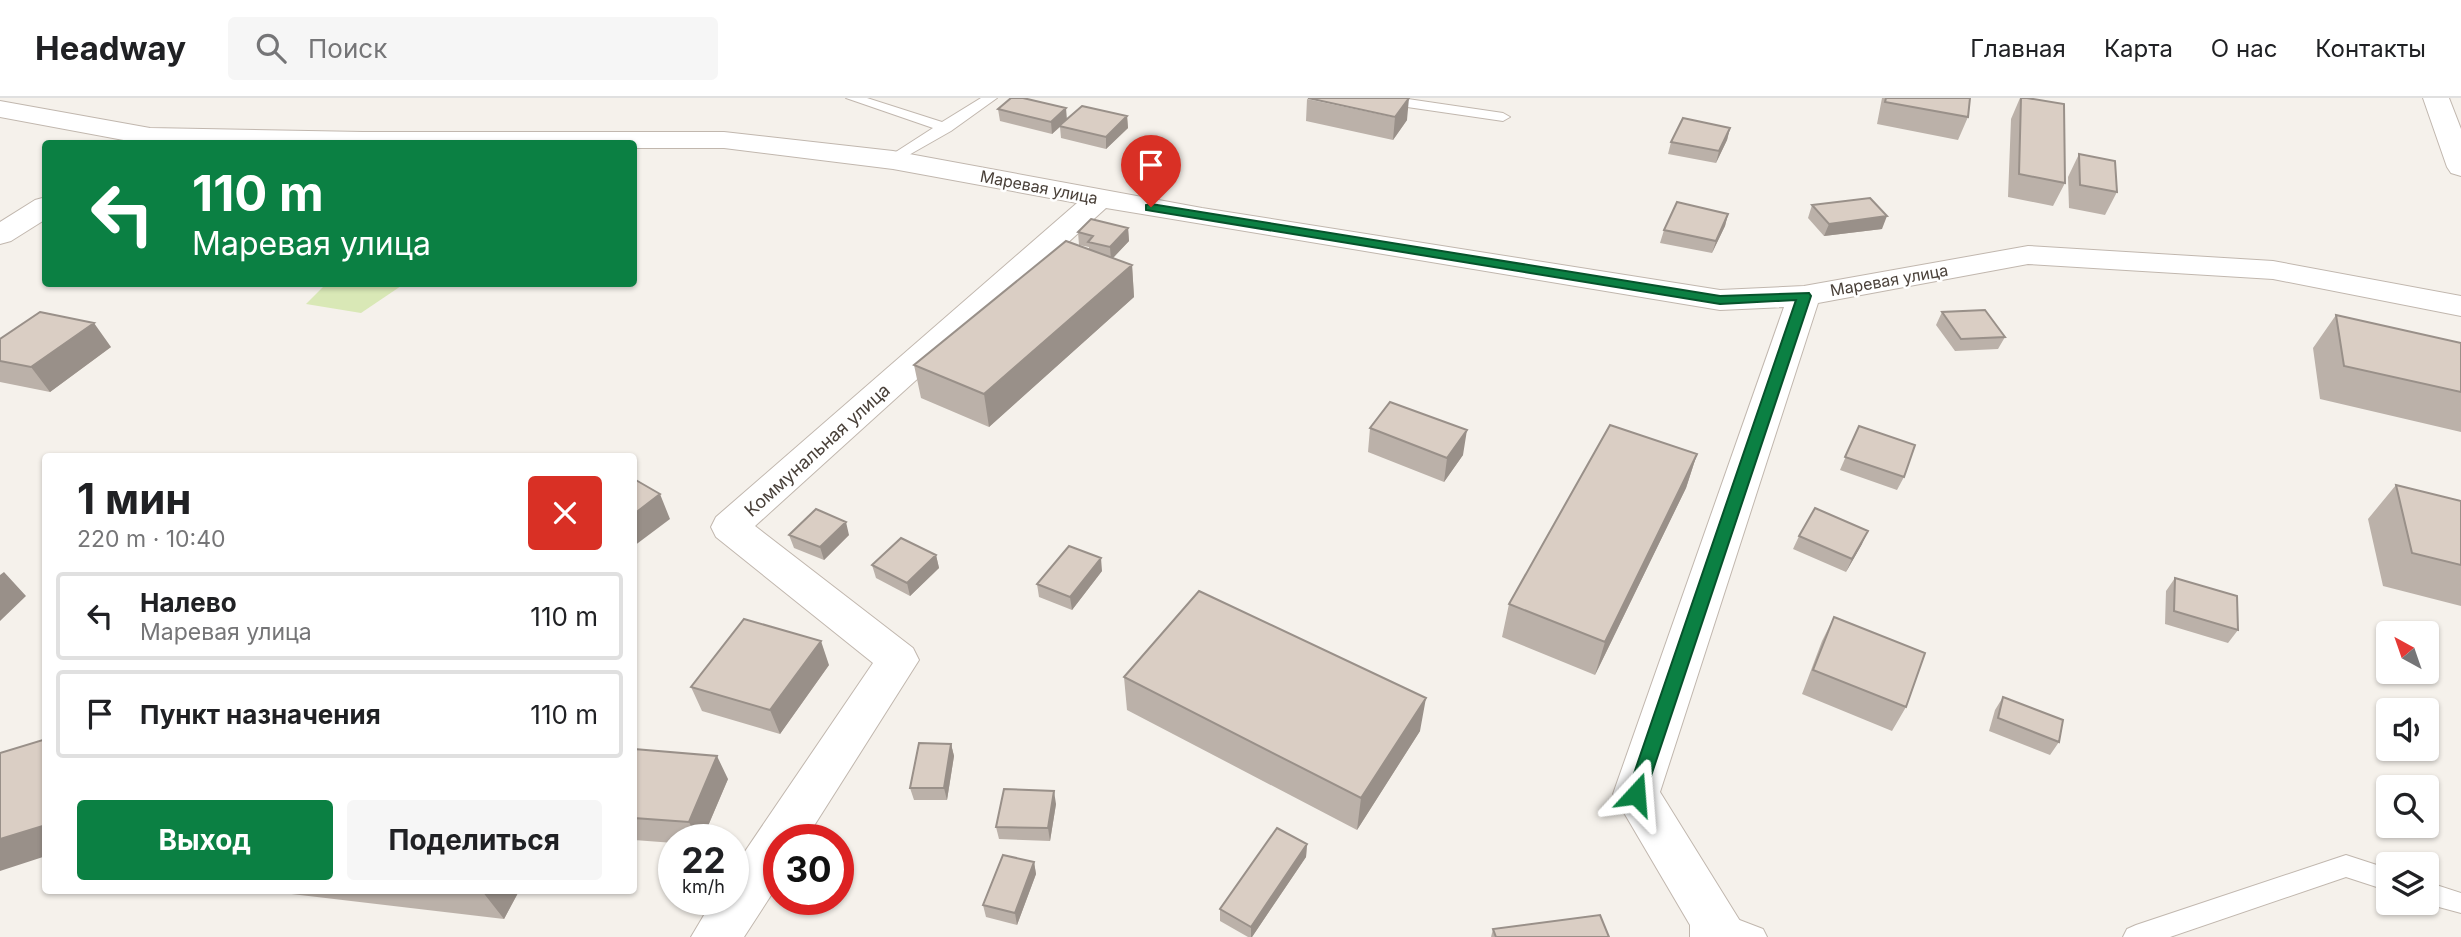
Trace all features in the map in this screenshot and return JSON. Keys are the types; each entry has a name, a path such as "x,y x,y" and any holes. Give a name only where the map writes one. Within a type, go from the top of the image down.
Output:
{"street":[{"path":"2436,98 2461,166"},
{"name":"Маревая улица","path":"0,109 145,140 724,140 893,160 1100,198 1720,300 1804,296 2028,255 2273,270 2461,306"},
{"name":"Коммунальная улица","path":"790,824 898,660 730,527 1100,198"},
{"path":"0,234 42,208"},
{"path":"1715,929 1636,794 1804,296"},
{"name":"Коммунальная улица","path":"716,937 763,865"}],"lane":[{"path":"853,98 946,128"},
{"path":"893,160 990,98"},
{"path":"1373,98 1503,117"},
{"path":"2136,937 2346,866 2376,876"},
{"path":"2439,897 2458,903"},
{"path":"1715,929 1754,937"}],"green space":[{"path":"323,287 400,287 361,313 306,304"}],"building":[{"path":"1011,98 1023,98 1066,108 1051,122 998,109"},
{"path":"1308,98 1409,98 1395,117"},
{"path":"1886,98 1970,98 1968,117 1885,102"},
{"path":"2021,98 2064,104 2065,183 2019,174"},
{"path":"1082,106 1127,116 1106,137 1059,126"},
{"path":"1683,118 1730,128 1719,151 1671,142"},
{"path":"2079,154 2115,161 2117,192 2080,185"},
{"path":"1870,198 1887,216 1829,224 1812,205"},
{"path":"1677,202 1728,214 1716,241 1664,230"},
{"path":"1091,219 1128,228 1110,247 1088,242 1093,236 1078,232"},
{"path":"1066,241 1132,265 984,394 914,365"},
{"path":"1985,310 2005,337 1961,339 1942,312"},
{"path":"40,312 94,323 31,367 0,361 0,339"},
{"path":"2336,315 2461,343 2461,392 2344,366"},
{"path":"1390,402 1467,430 1447,458 1370,428"},
{"path":"1610,425 1697,454 1605,642 1509,604"},
{"path":"1859,426 1915,445 1904,477 1845,457"},
{"path":"637,481 660,494 637,512"},
{"path":"2396,485 2461,501 2461,565 2412,553"},
{"path":"1815,508 1868,531 1852,559 1799,536"},
{"path":"816,509 846,522 820,547 789,535"},
{"path":"901,538 936,555 907,583 872,565"},
{"path":"1069,546 1101,558 1070,597 1037,584"},
{"path":"2175,578 2237,596 2238,630 2174,611"},
{"path":"1199,591 1426,698 1361,798 1124,677"},
{"path":"1834,617 1925,653 1906,707 1813,670"},
{"path":"744,619 821,641 770,710 691,687"},
{"path":"2003,697 2063,720 2059,742 1998,718"},
{"path":"42,740 42,826 0,839 0,753"},
{"path":"919,743 951,744 944,788 910,788"},
{"path":"637,749 717,756 689,822 637,818"},
{"path":"1004,789 1054,791 1048,828 996,827"},
{"path":"1277,828 1307,844 1251,927 1220,909"},
{"path":"1003,855 1034,862 1015,913 983,905"},
{"path":"1600,915 1609,937 1496,937 1493,929"}],"route":[{"path":"1151,207 1720,300 1804,296 1636,794"}]}
